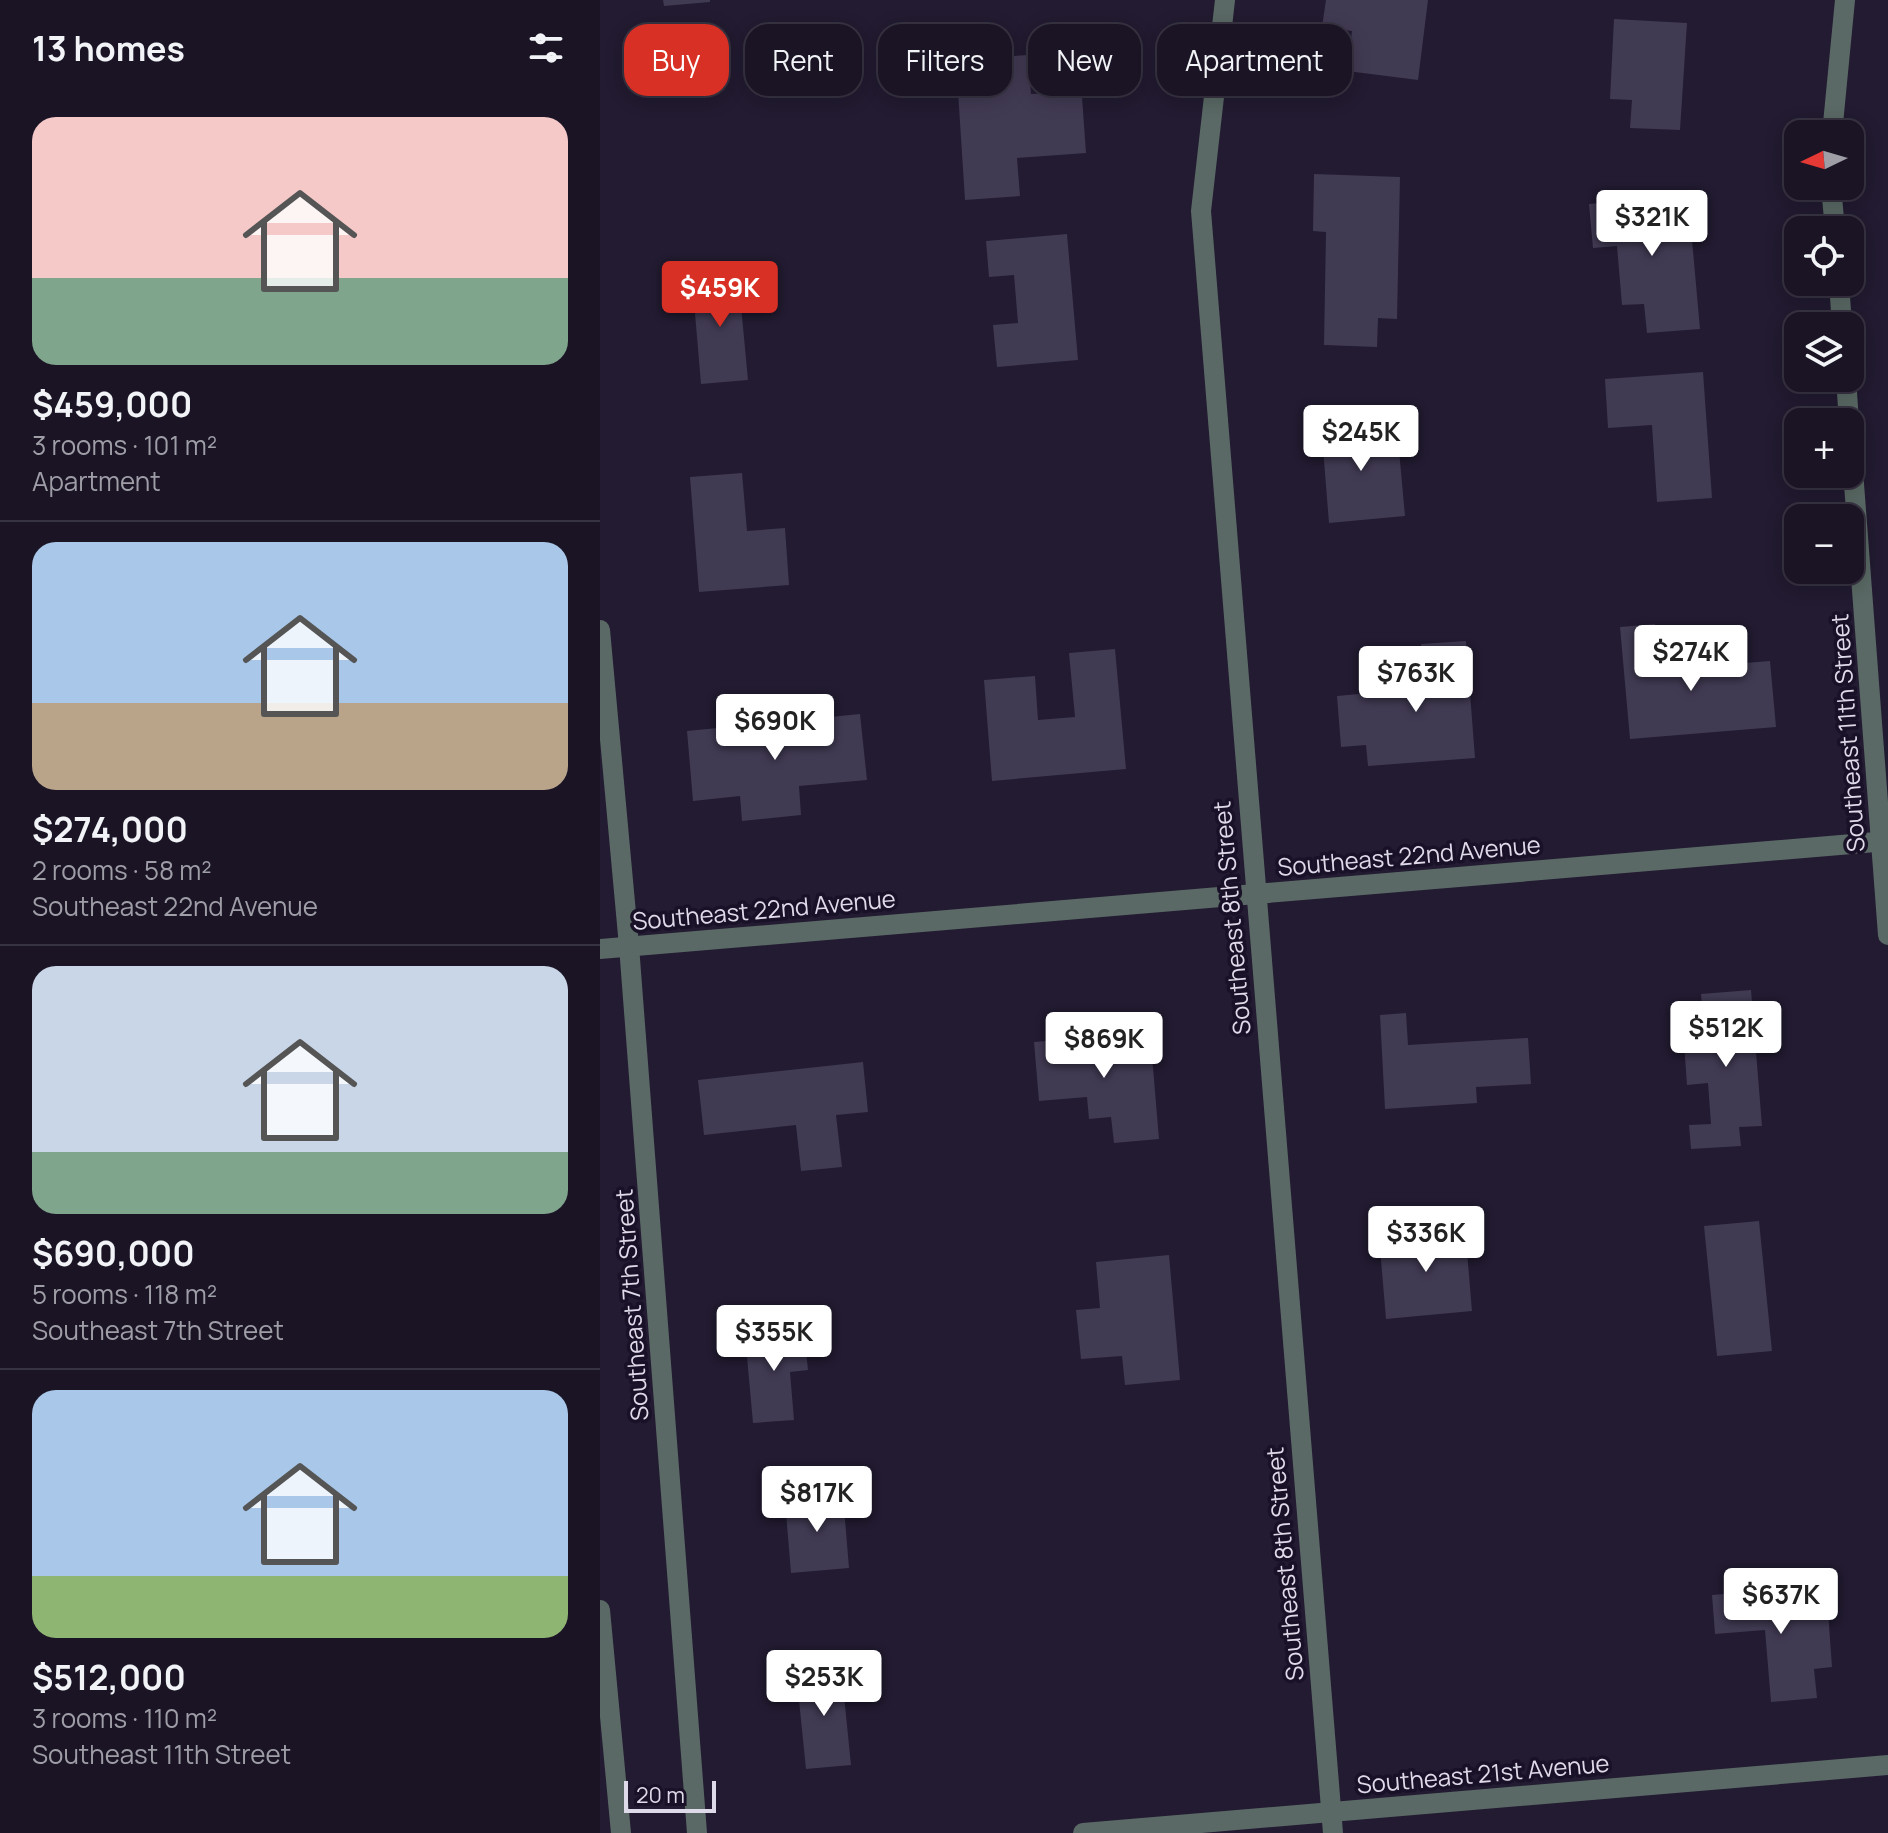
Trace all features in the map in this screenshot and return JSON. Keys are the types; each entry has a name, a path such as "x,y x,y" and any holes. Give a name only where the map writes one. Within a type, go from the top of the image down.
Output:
{"street":[{"name":"Southeast 8th Street","path":"1225,0 1201,211 1333,1833"},
{"path":"1833,120 1845,0"},
{"name":"Southeast 11th Street","path":"1855,488 1885,841 1888,935"},
{"name":"Southeast 7th Street","path":"600,630 629,946 697,1833"},
{"name":"Southeast 22nd Avenue","path":"600,949 1885,841"},
{"path":"600,1610 621,1833"},
{"name":"Southeast 21st Avenue","path":"1083,1833 1888,1765"}],"building":[{"path":"663,0 710,0 710,2 664,6"},
{"path":"1326,0 1428,0 1418,80 1352,72 1352,24 1322,24"},
{"path":"1614,19 1687,23 1680,130 1630,128 1632,100 1610,99"},
{"path":"1028,55 1028,96 1082,96 1086,153 1017,158 1020,196 965,200 958,96 1012,96 1012,56"},
{"path":"1314,174 1400,177 1397,319 1378,318 1377,347 1324,345 1326,232 1313,231"},
{"path":"1688,195 1700,329 1647,333 1644,304 1622,305 1617,246 1593,248 1589,204"},
{"path":"1067,234 1078,360 997,367 993,325 1018,323 1014,275 989,277 986,241"},
{"path":"738,274 748,380 701,384 692,278"},
{"path":"1703,372 1712,498 1657,502 1652,425 1608,428 1605,379"},
{"path":"1372,418 1374,441 1398,439 1405,516 1329,523 1321,423"},
{"path":"742,473 747,531 785,528 789,585 699,592 690,477"},
{"path":"1655,624 1659,670 1770,661 1776,727 1630,739 1620,627"},
{"path":"1466,641 1475,758 1368,766 1366,745 1341,747 1337,696 1424,688 1421,644"},
{"path":"1115,649 1126,769 992,781 984,680 1035,676 1038,720 1075,717 1069,653"},
{"path":"860,714 867,780 799,786 801,815 742,821 740,796 693,801 687,731"},
{"path":"1751,990 1762,1126 1739,1127 1741,1146 1691,1149 1689,1125 1711,1124 1708,1083 1687,1085 1684,1043 1705,1041 1701,994"},
{"path":"1406,1013 1408,1045 1528,1038 1531,1084 1476,1087 1477,1103 1385,1109 1380,1015"},
{"path":"1150,1032 1159,1139 1114,1143 1111,1117 1089,1119 1087,1097 1039,1101 1034,1042"},
{"path":"863,1062 868,1112 836,1115 842,1167 801,1171 796,1125 704,1135 698,1080"},
{"path":"1759,1221 1772,1351 1717,1356 1704,1226"},
{"path":"1465,1228 1472,1311 1386,1319 1379,1236"},
{"path":"1169,1255 1180,1380 1125,1385 1122,1356 1081,1359 1076,1310 1100,1308 1096,1262"},
{"path":"804,1330 808,1370 790,1372 794,1420 753,1423 745,1335"},
{"path":"843,1495 849,1568 791,1573 785,1501"},
{"path":"1806,1587 1808,1612 1828,1611 1832,1667 1814,1669 1817,1698 1771,1702 1765,1630 1715,1634 1712,1595"},
{"path":"841,1666 851,1765 806,1769 796,1671"}]}
